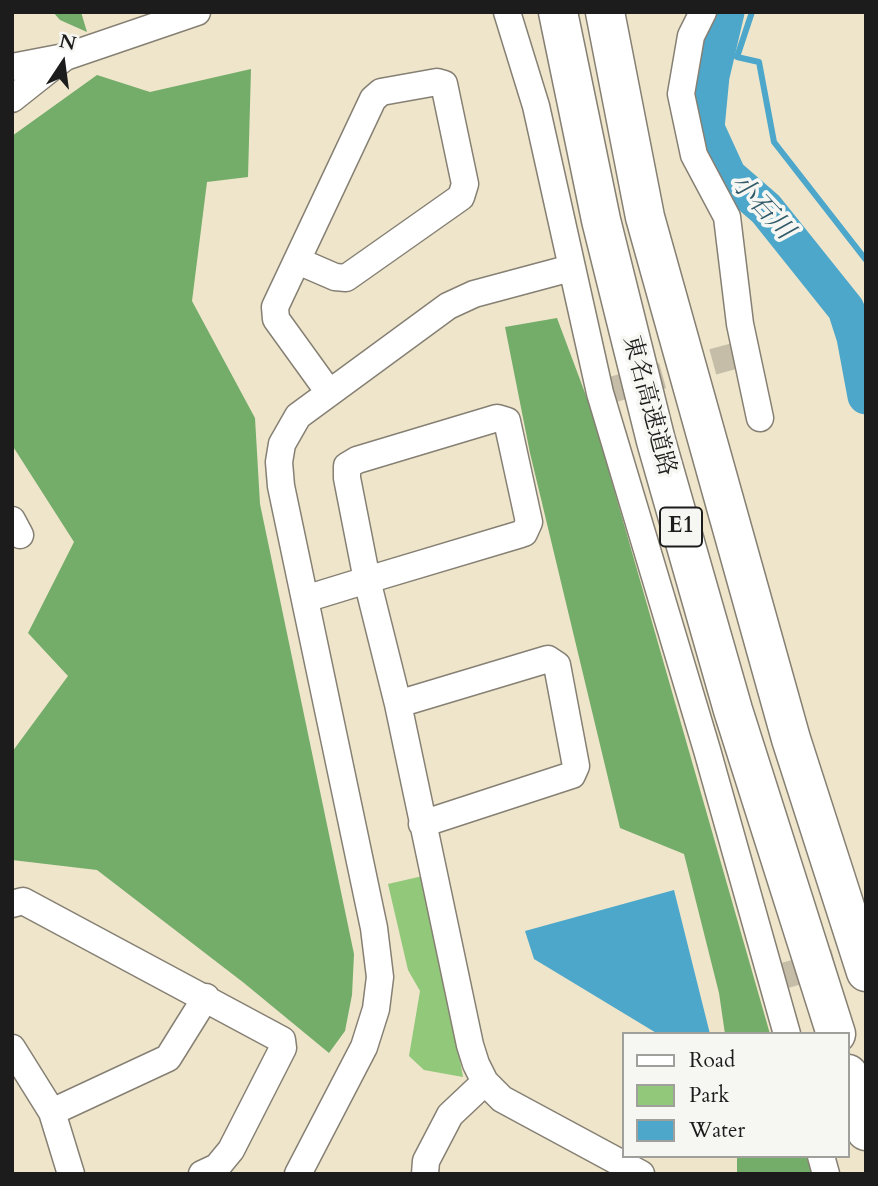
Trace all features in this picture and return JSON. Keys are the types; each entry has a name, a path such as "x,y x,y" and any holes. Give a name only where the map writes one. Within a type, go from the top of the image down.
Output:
{"highway":[{"name":"東名高速道路","path":"558,12 601,220 656,441 733,709 835,1032"},
{"name":"東名高速道路","path":"605,12 645,217 791,739 866,972"},
{"path":"850,1080 866,1131"}],"street":[{"path":"12,67 65,57 197,12"},
{"path":"507,12 536,106 600,393 707,750 786,1032"},
{"path":"703,12 687,24 681,94 694,155 727,217 740,324 760,418"},
{"path":"12,99 65,57"},
{"path":"298,261 335,277 346,278 461,197 465,184 444,84 437,82 381,92 373,99 298,261 275,313 328,391"},
{"path":"298,1174 363,1047 376,1009 380,977 374,928 281,486 280,454 291,425 328,391 456,301 571,268"},
{"path":"305,599 368,580 524,533 529,522 506,420 497,418 349,463 346,478 368,580 398,704 470,1045 485,1082 511,1105 641,1174"},
{"path":"398,704 548,659 557,665 576,766 572,775 422,824"},
{"path":"12,904 23,901 280,1036 283,1044 225,1159 202,1174"},
{"path":"52,1112 168,1058 206,997"},
{"path":"12,1048 52,1112 71,1174"},
{"path":"425,1174 426,1161 450,1115 485,1082"}],"green space":[{"path":"53,12 81,12 87,32 60,20"},
{"path":"251,69 248,177 207,182 192,301 255,418 260,504 354,954 352,995 345,1031 329,1053 244,983 97,870 12,860 12,752 68,676 28,633 74,542 12,445 12,136 97,75 150,92"},
{"path":"557,318 591,409 769,1032 725,1032 719,993 684,854 620,828 530,453 505,327"},
{"path":"427,875 463,1077 424,1070 409,1056 420,991 408,970 388,884"},
{"path":"737,1158 807,1158 812,1174 737,1174"}],"water":[{"path":"674,890 710,1032 655,1032 534,959 525,931"}],"waterway":[{"name":"小石川","path":"726,12 711,76 706,128 728,176 766,209 846,309 855,337 866,396"},
{"path":"752,12 737,57 759,62 774,142 866,260"}],"tunnel":[{"path":"600,393 745,353"},
{"path":"772,979 866,953"}]}
